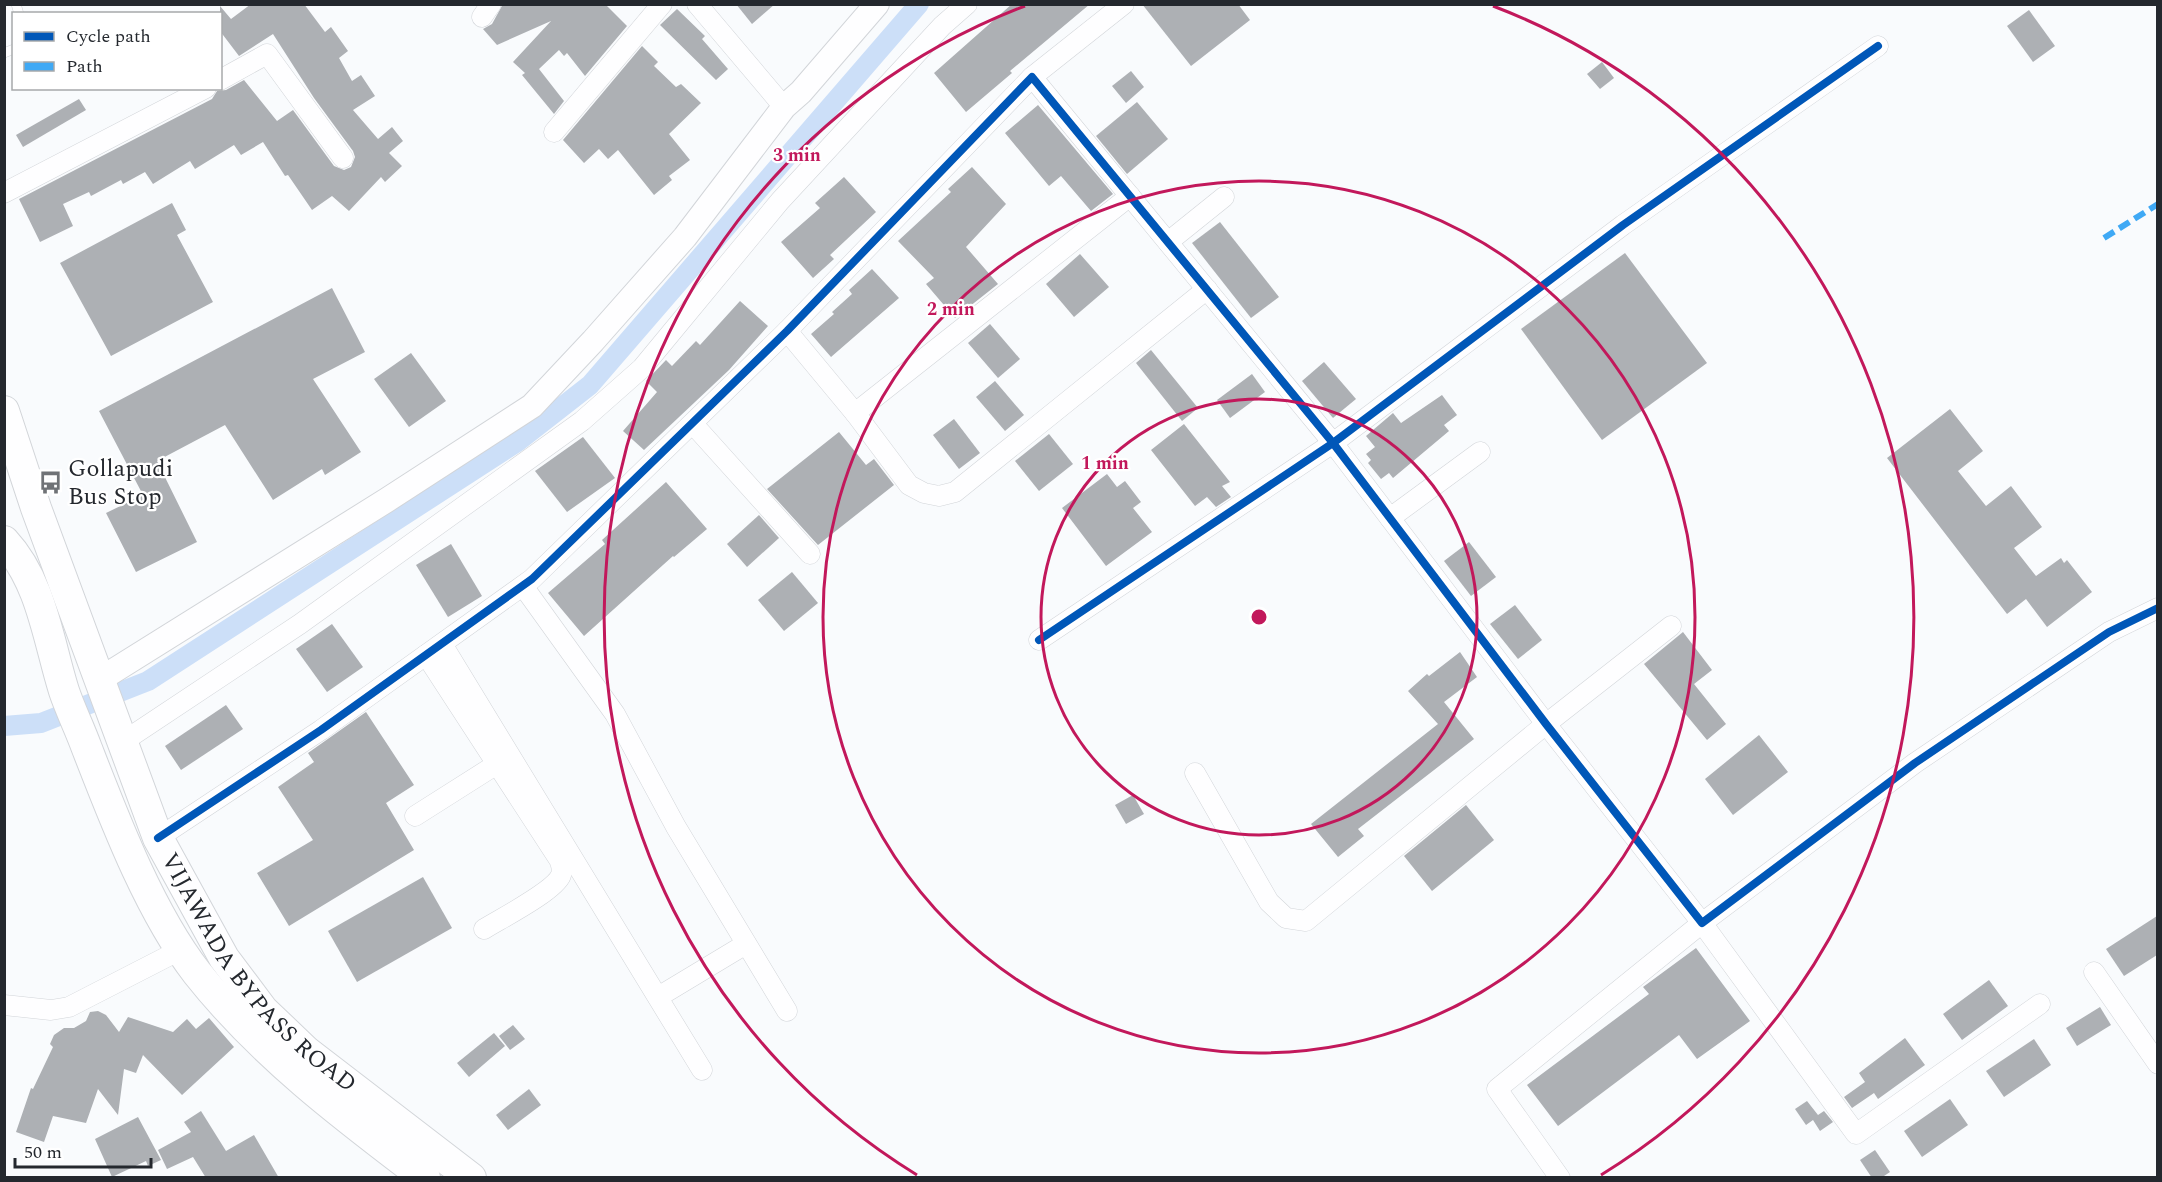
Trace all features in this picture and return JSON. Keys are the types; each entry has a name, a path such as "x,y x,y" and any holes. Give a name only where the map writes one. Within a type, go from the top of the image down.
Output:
{"main road":[{"name":"VIJAWADA BYPASS ROAD","path":"4,411 36,508 158,838 224,958 263,1010 307,1052 471,1178"},
{"name":"VIJAWADA BYPASS ROAD","path":"4,541 20,560 36,595 65,691 111,809 151,894 196,971 243,1027 286,1068 344,1117 425,1178"}],"street":[{"path":"554,132 662,4"},
{"path":"697,4 784,107"},
{"path":"99,680 532,406 685,237 784,107 801,92 877,4"},
{"path":"120,740 300,624 582,421 642,368 780,201 942,26 967,4"},
{"path":"158,838 321,730 523,586 787,331 1032,77 1124,4"},
{"path":"1039,640 1333,443 1623,225 1878,46"},
{"path":"222,79 267,54 343,158"},
{"path":"1032,77 1333,443 1546,724 1702,923 1856,1134 2040,1004"},
{"path":"4,193 202,90"},
{"path":"855,413 1130,196"},
{"path":"1168,242 1224,197"},
{"path":"787,331 855,413 909,485 924,493 939,496 955,492 1207,289"},
{"path":"693,424 810,554"},
{"path":"1390,518 1479,452"},
{"path":"523,586 615,714 676,827 787,1011"},
{"path":"1560,1178 1497,1089 1702,923 1915,764 2109,632 2157,608"},
{"path":"1195,773 1269,902 1286,918 1306,921 1546,724 1671,626"},
{"path":"434,650 497,764 560,861 562,869 561,875 552,886 484,929"},
{"path":"434,650 658,997 702,1070"},
{"path":"415,816 497,764"},
{"path":"658,997 746,944"},
{"path":"4,1005 51,1010 69,1007 182,949"},
{"path":"2094,972 2154,1053"}],"building":[{"path":"251,4 304,4 325,32 331,27 348,51 339,58 352,81 361,75 375,96 353,110 378,139 392,127 403,141 389,153 402,166 385,182 381,177 349,211 332,196 312,210 288,175 285,176 263,142 241,155 234,145 195,169 190,161 153,184 145,172 123,184 121,180 91,196 89,192 63,204 73,226 40,242 19,199 212,99 217,91 226,90 244,80 277,121 293,110 334,166 344,170 351,167 355,157 353,151 314,98 273,34 239,56 222,34 220,6 231,19"},
{"path":"503,4 605,4 627,26 585,76 567,53 564,56 559,50 539,69 564,101 554,114 522,75 525,73 513,62 551,21 497,45 483,29 492,24"},
{"path":"736,4 775,4 752,24"},
{"path":"1012,4 1090,4 1010,71 1012,73 966,112 934,73"},
{"path":"1142,4 1238,4 1250,20 1191,66"},
{"path":"677,9 705,36 702,39 728,69 716,80 660,25"},
{"path":"2029,10 2055,46 2033,62 2007,26"},
{"path":"642,46 658,62 654,66 676,87 681,84 701,103 669,134 690,160 669,176 672,180 654,195 618,150 608,159 599,149 584,163 563,140"},
{"path":"1602,62 1614,78 1600,89 1587,74"},
{"path":"1131,71 1144,87 1126,103 1112,86"},
{"path":"79,99 86,110 23,147 16,135"},
{"path":"1137,102 1168,139 1127,174 1096,136"},
{"path":"1038,105 1113,194 1091,211 1061,176 1049,186 1005,133"},
{"path":"972,167 1006,204 966,247 998,284 955,318 926,284 934,278 898,241 951,192 948,189"},
{"path":"844,177 876,212 830,255 834,259 813,278 781,242 820,208 815,203"},
{"path":"172,203 186,230 177,235 213,302 111,356 60,263"},
{"path":"1220,222 1279,297 1251,318 1192,243"},
{"path":"1625,253 1707,363 1602,440 1521,329"},
{"path":"1080,254 1109,287 1074,317 1046,284"},
{"path":"872,269 899,298 831,357 811,334 834,314 832,312 852,294 849,290"},
{"path":"332,288 365,352 313,379 361,452 325,475 322,469 273,500 225,425 157,461 197,542 136,572 106,513 143,495 99,411"},
{"path":"740,301 768,326 729,370 644,450 623,431 657,392 646,381 666,360 672,366 696,341 700,345"},
{"path":"990,324 1020,359 998,378 968,343"},
{"path":"1151,350 1198,408 1182,421 1136,363"},
{"path":"411,353 446,401 409,427 374,379"},
{"path":"1324,362 1356,399 1333,418 1302,381"},
{"path":"1252,374 1265,392 1230,418 1217,400"},
{"path":"995,381 1024,415 1005,431 976,397"},
{"path":"1442,395 1457,415 1444,425 1449,431 1393,478 1389,473 1381,479 1368,463 1371,460 1366,454 1375,447 1366,436 1393,413 1401,423"},
{"path":"1950,409 1983,451 1958,471 1986,506 2011,486 2042,527 2014,548 2036,576 2061,558 2064,563 2067,560 2092,592 2047,627 2026,599 2007,614 1887,458"},
{"path":"954,419 980,453 959,469 933,435"},
{"path":"1184,424 1230,482 1222,486 1231,497 1216,507 1207,497 1195,506 1151,450"},
{"path":"839,432 866,465 874,459 894,485 818,545 767,489"},
{"path":"1049,434 1073,464 1039,491 1015,461"},
{"path":"583,437 615,478 567,512 535,471"},
{"path":"1107,474 1117,487 1125,481 1141,502 1133,508 1152,532 1106,566 1062,508"},
{"path":"666,482 707,529 673,556 584,636 548,593 605,544 602,540"},
{"path":"759,515 779,538 747,567 727,544"},
{"path":"1469,542 1496,577 1471,596 1444,561"},
{"path":"451,544 482,596 448,617 416,565"},
{"path":"792,572 818,603 784,631 758,600"},
{"path":"1515,605 1542,640 1518,659 1490,624"},
{"path":"332,624 363,667 327,692 296,649"},
{"path":"1683,632 1712,670 1694,684 1726,724 1707,740 1644,664"},
{"path":"1460,652 1477,677 1444,702 1474,739 1358,829 1364,836 1338,857 1311,824 1438,724 1408,691 1427,674 1429,676"},
{"path":"226,705 243,729 181,770 165,746"},
{"path":"366,712 414,785 386,803 414,850 289,926 257,873 313,840 278,787 314,762 308,753"},
{"path":"1759,735 1788,772 1733,815 1705,779"},
{"path":"1133,795 1144,814 1126,824 1115,805"},
{"path":"1466,805 1494,840 1432,891 1404,856"},
{"path":"423,877 452,928 357,982 328,931"},
{"path":"2157,916 2157,955 2124,976 2106,949"},
{"path":"1696,948 1750,1021 1697,1059 1679,1035 1558,1126 1527,1085 1649,994 1643,987"},
{"path":"1989,980 2008,1006 1962,1040 1943,1014"},
{"path":"2100,1007 2111,1025 2077,1046 2066,1028"},
{"path":"98,1011 106,1015 119,1032 128,1017 173,1032 187,1019 196,1029 209,1018 234,1047 182,1095 143,1055 136,1073 124,1069 118,1115 98,1089 86,1123 53,1116 44,1142 16,1132 31,1088 33,1089 53,1047 50,1044 54,1035 64,1028 74,1028 86,1021 90,1012"},
{"path":"513,1025 525,1039 510,1050 499,1036"},
{"path":"494,1033 505,1046 469,1077 457,1063"},
{"path":"1905,1038 1925,1065 1878,1099 1874,1093 1852,1108 1844,1097 1865,1082 1859,1073"},
{"path":"2034,1039 2051,1065 2004,1097 1986,1071"},
{"path":"529,1089 541,1105 508,1130 496,1115"},
{"path":"1950,1099 1968,1125 1922,1157 1904,1131"},
{"path":"1807,1101 1818,1115 1824,1111 1833,1122 1820,1131 1813,1120 1806,1125 1795,1109"},
{"path":"201,1111 226,1151 254,1135 279,1178 206,1178 193,1157 167,1169 158,1150 191,1132 184,1122"},
{"path":"138,1117 161,1160 148,1166 146,1161 112,1177 95,1139"},
{"path":"1875,1150 1890,1172 1881,1178 1872,1178 1860,1160"}],"waterway":[{"path":"4,726 41,723 148,681 517,442 590,385 919,4"}],"marked path":[{"path":"2104,238 2158,204"}],"cycle path":[{"path":"158,838 321,730 532,579 787,331 1032,77 1333,443 1623,225 1878,46"},
{"path":"1039,640 1333,443 1546,724 1702,923 1915,763 2109,632 2158,608"}],"place":[{"name":"Gollapudi Bus Stop","path":"50,483"}]}
